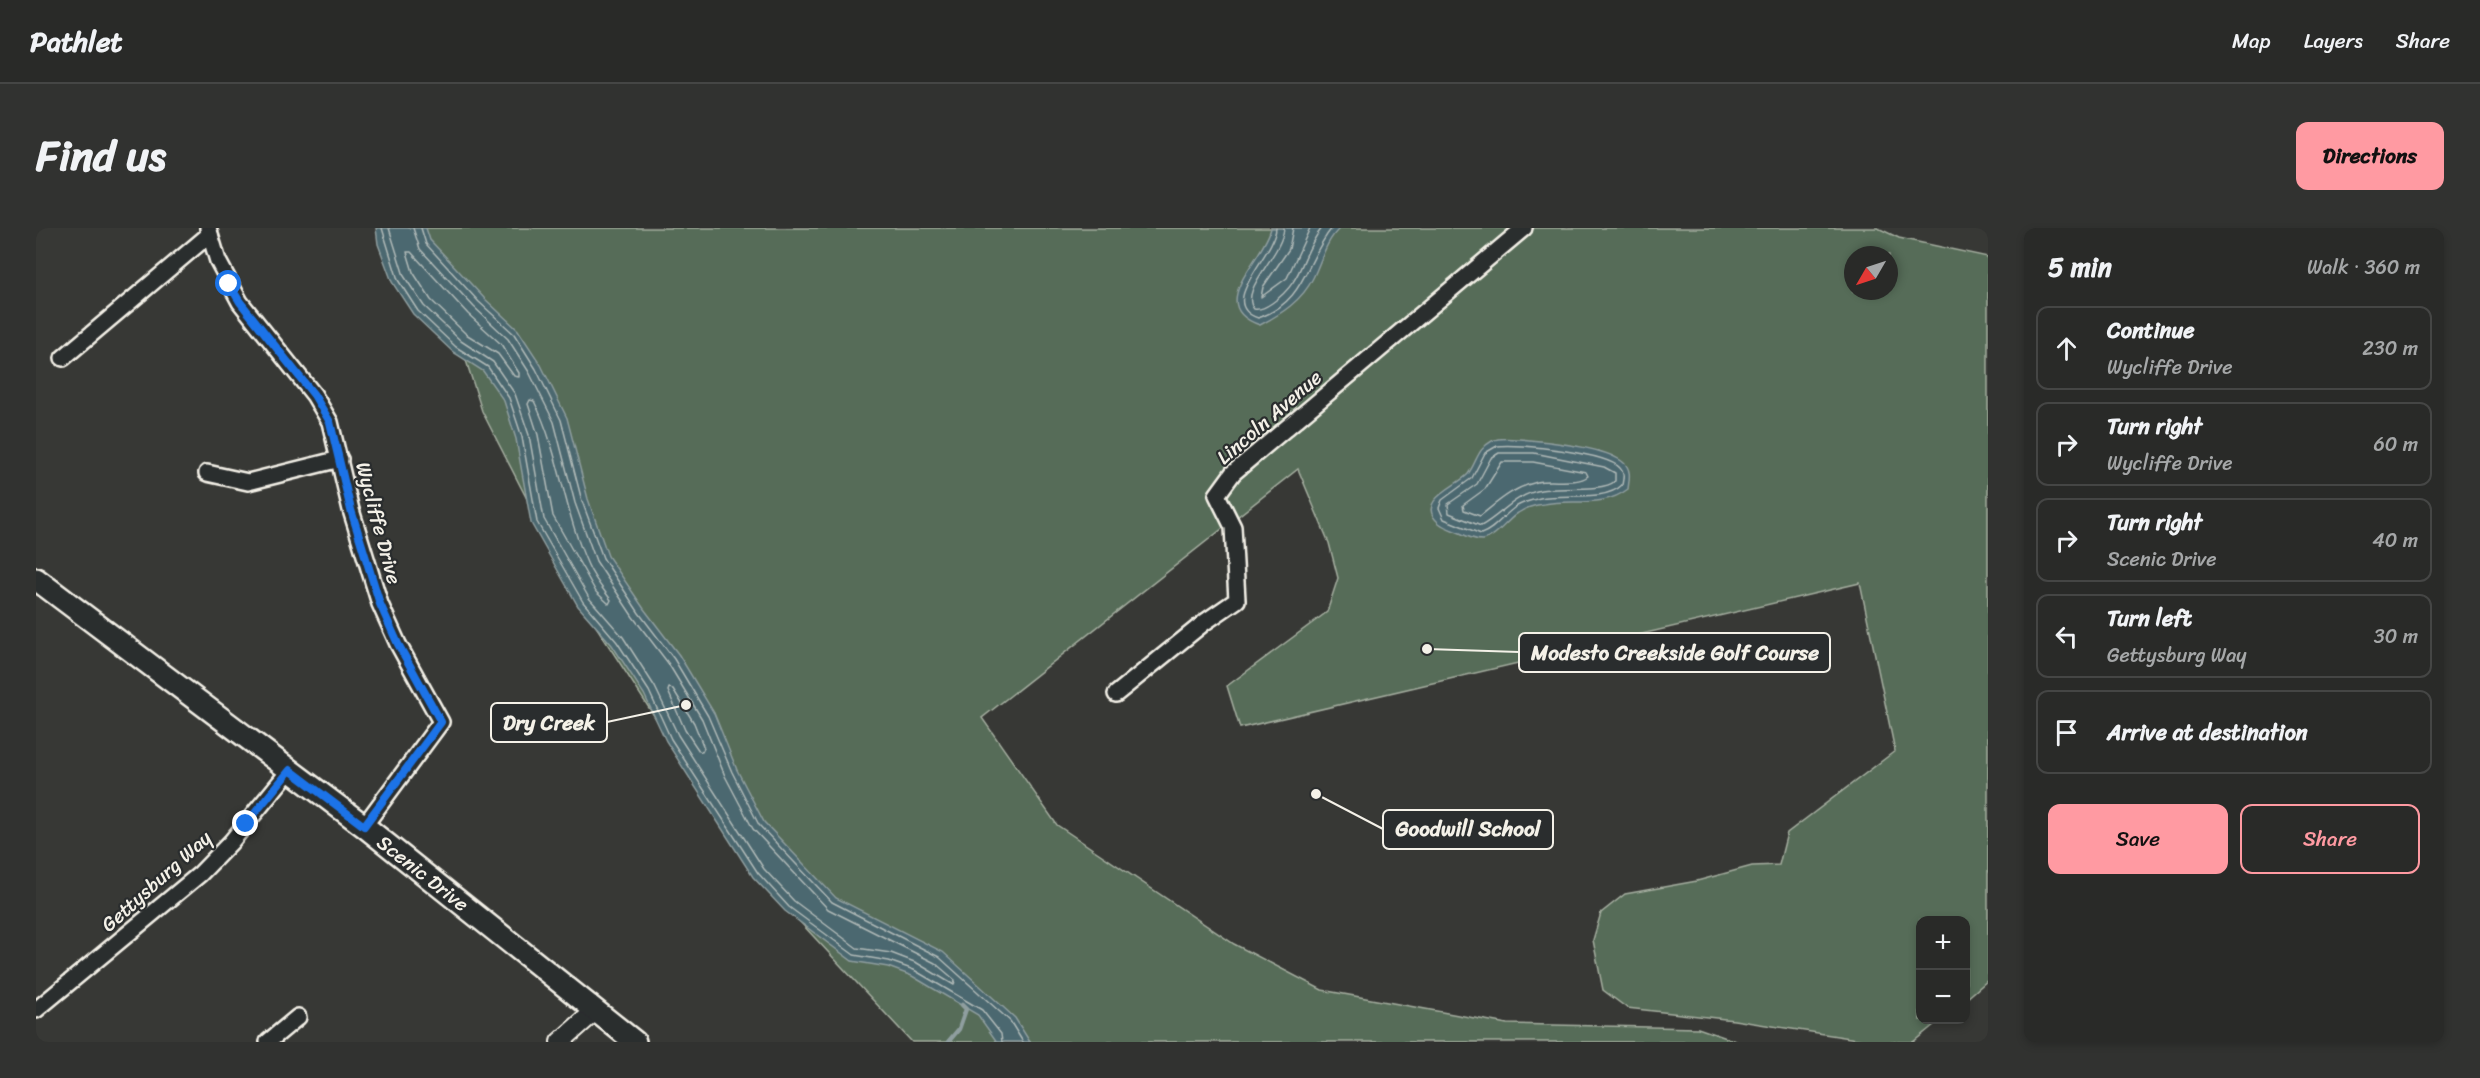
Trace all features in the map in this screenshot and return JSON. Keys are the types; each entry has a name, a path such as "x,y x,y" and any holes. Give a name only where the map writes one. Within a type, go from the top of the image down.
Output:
{"main road":[{"name":"Scenic Drive","path":"36,579 364,826 634,1042"}],"street":[{"name":"Lincoln Avenue","path":"1116,694 1205,622 1237,600 1233,527 1216,495 1233,473 1524,228"},
{"path":"63,358 209,231"},
{"name":"Wycliffe Drive","path":"209,231 218,261 240,302 314,395 330,422 351,510 380,604 398,644 441,722 364,826"},
{"path":"207,473 248,482 340,459"},
{"name":"Gettysburg Way","path":"36,1010 200,874 231,842 290,770"},
{"path":"560,1042 596,1010"},
{"path":"268,1042 298,1017"}],"green space":[{"path":"394,228 1878,228 1899,238 1988,257 1988,980 1970,996 1970,916 1916,916 1916,1024 1935,1024 1913,1042 1876,1042 1734,1020 1627,1008 1603,990 1593,940 1601,913 1625,894 1697,881 1752,866 1779,865 1787,833 1895,751 1860,583 1240,728 1227,686 1327,612 1338,578 1329,543 1298,469 982,718 1057,825 1234,944 1322,990 1507,1024 1698,1028 1738,1042 912,1042 760,879 577,597 482,411 440,278"}],"water":[{"path":"376,228 426,228 430,240 484,298 518,330 541,365 567,418 588,499 608,556 679,655 714,713 737,770 764,822 836,898 943,952 1015,1018 1030,1042 997,1042 978,1015 912,976 888,967 852,961 785,911 753,877 666,741 644,694 612,645 578,606 531,523 516,439 504,401 483,371 453,352 413,314 392,282 378,244"},
{"path":"1271,228 1340,228 1327,245 1313,278 1303,294 1283,311 1260,325 1244,317 1237,306 1237,294"},
{"path":"1519,439 1574,446 1616,457 1628,469 1628,489 1609,499 1541,504 1531,507 1514,516 1492,536 1482,540 1468,537 1439,523 1432,515 1431,508 1434,501 1468,474 1483,448 1495,440"}],"waterway":[{"path":"948,1042 959,1029 966,1009 962,1005"}],"place":[{"name":"Modesto Creekside Golf Course","path":"1427,649"},
{"name":"Dry Creek","path":"686,705"},
{"name":"Goodwill School","path":"1316,794"}],"route":[{"path":"229,284 240,302 314,395 330,422 365,562 380,604 398,644 441,722 364,826 290,770 246,824"}]}
